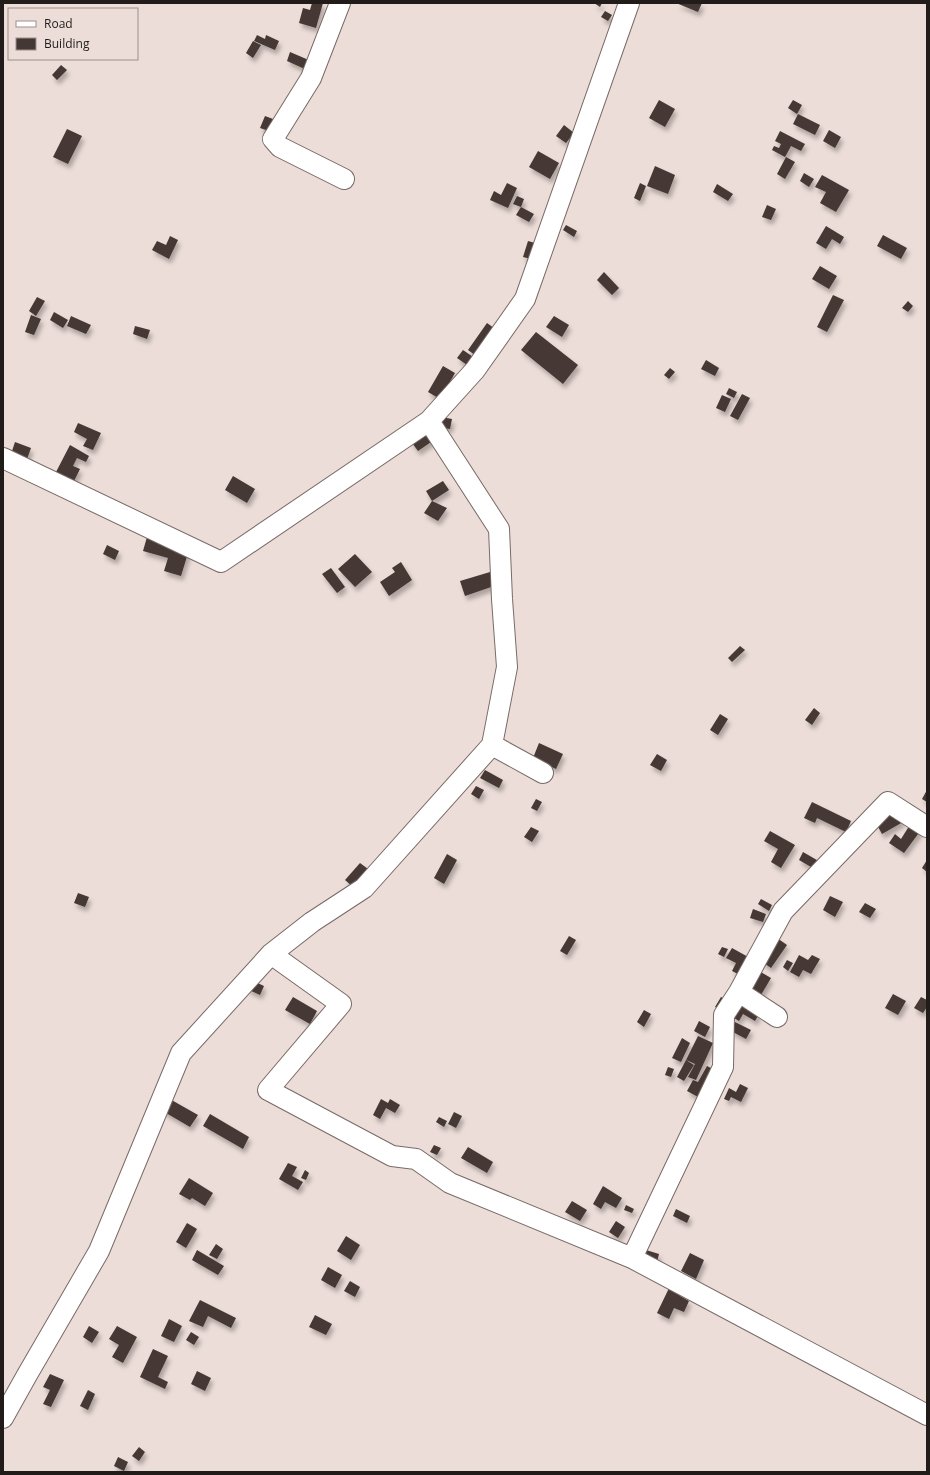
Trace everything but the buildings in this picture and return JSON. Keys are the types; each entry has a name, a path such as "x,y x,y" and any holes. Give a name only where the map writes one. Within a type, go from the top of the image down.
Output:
{"street":[{"path":"340,3 311,78 273,139 280,147 344,179"},
{"path":"3,458 221,562 429,421 475,370 525,299 629,3"},
{"path":"3,1418 100,1251 181,1053 271,954 312,922 364,888 492,745 507,666 499,529 429,421"},
{"path":"492,745 543,773"},
{"path":"632,1258 723,1067 724,1015 739,992 783,911 888,802 927,827"},
{"path":"271,954 341,1004 268,1090 392,1156 416,1159 450,1183 632,1258 927,1415"},
{"path":"739,992 777,1017"}]}
